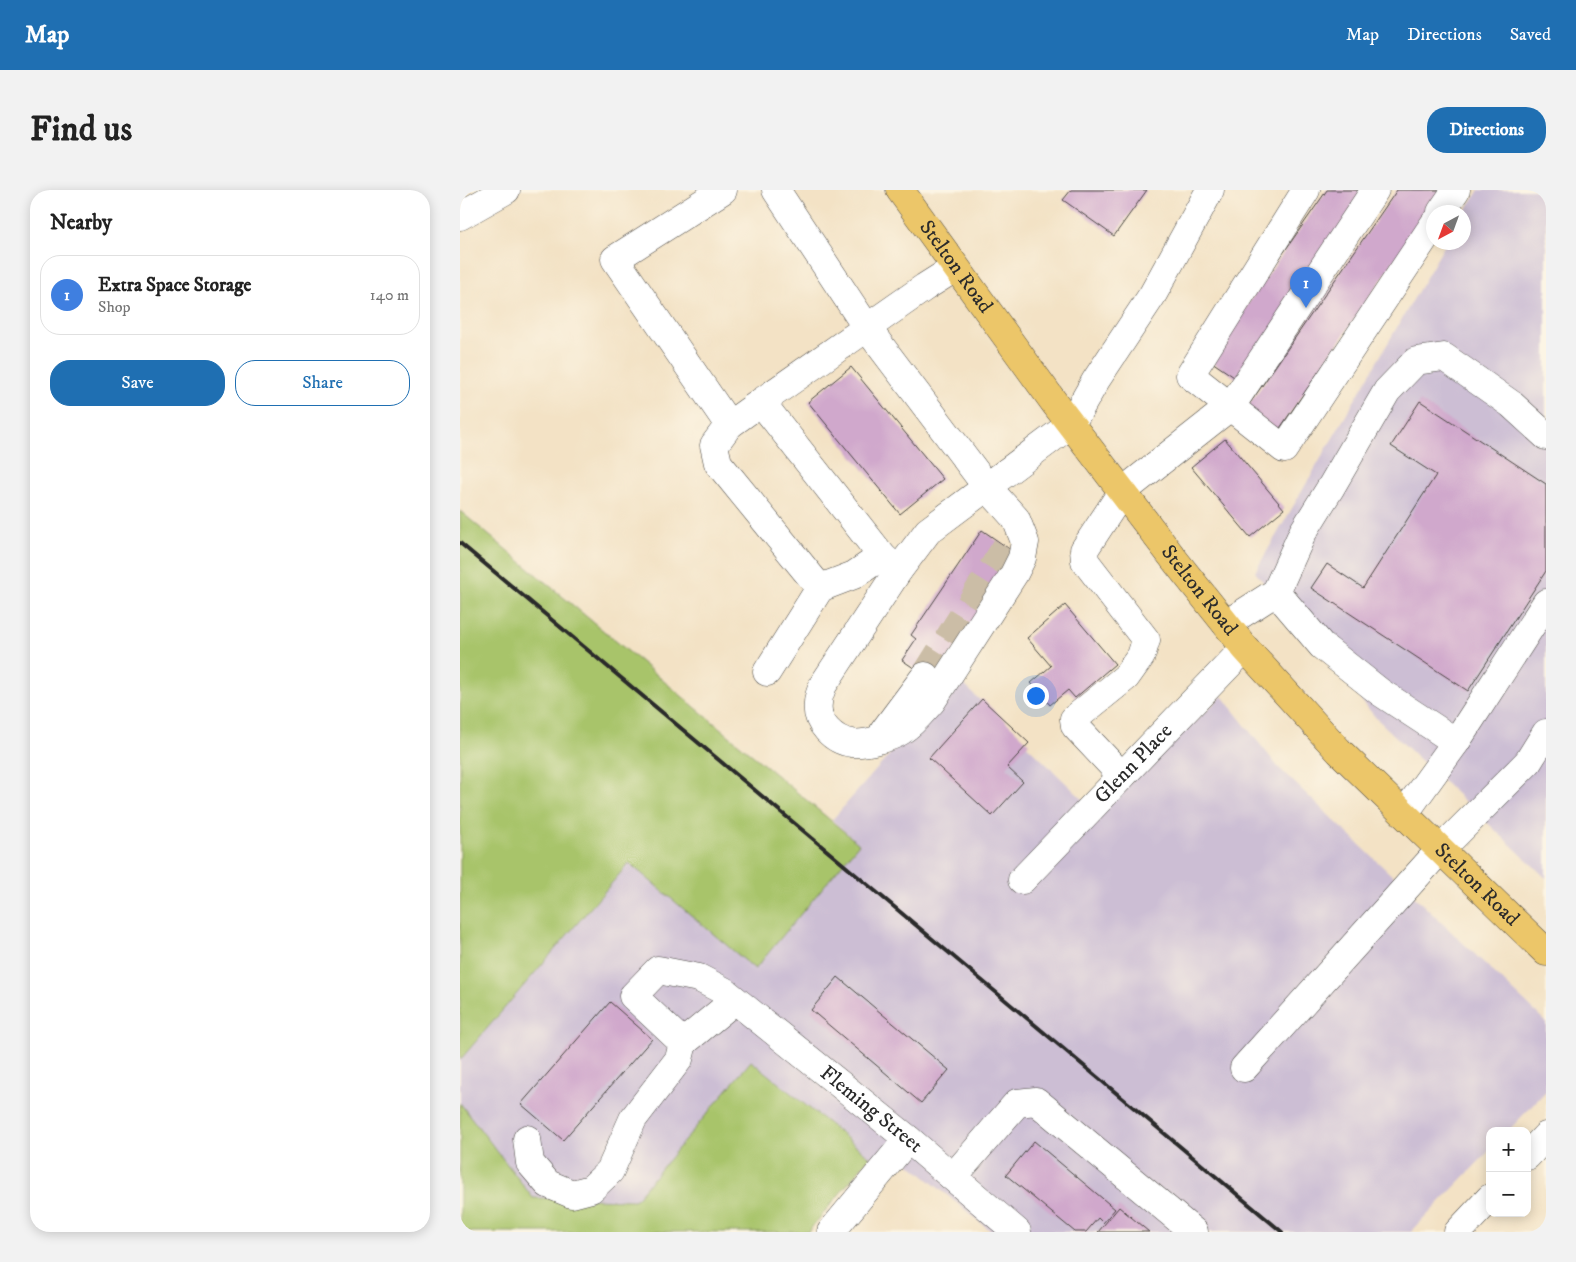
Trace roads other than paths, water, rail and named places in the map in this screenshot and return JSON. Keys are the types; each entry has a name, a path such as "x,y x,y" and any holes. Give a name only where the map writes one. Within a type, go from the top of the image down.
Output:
{"main road":[{"name":"Stelton Road","path":"900,190 955,268 1122,492 1245,648 1340,751 1546,952"}],"street":[{"path":"460,216 506,190"},
{"path":"723,190 615,258 729,425"},
{"path":"776,190 867,328 987,487 1016,519 1013,537 1025,542 1022,558 1014,574 932,701 917,718 900,732 877,740 853,744 836,738 821,724 817,705 823,685 890,563 928,531 987,487 1071,424 1096,380 1153,294 1210,190"},
{"path":"1306,190 1190,374 1284,449 1426,236"},
{"path":"1122,776 1075,726 1074,719 1126,677 1141,656 1146,640 1085,561 1084,550 1122,492 1231,406 1375,190"},
{"path":"1446,205 1456,190"},
{"path":"820,588 718,463 714,444 729,425 925,287 955,268"},
{"path":"1226,624 1276,592 1303,532 1331,488 1387,391 1416,361 1444,357 1511,404 1546,436"},
{"path":"762,402 890,563"},
{"path":"767,672 820,588 890,563"},
{"path":"1276,592 1322,646 1380,692 1456,742"},
{"path":"1404,814 1456,742 1546,603"},
{"name":"Glenn Place","path":"1022,880 1245,648"},
{"path":"877,740 925,676"},
{"path":"1244,1068 1440,850 1528,762 1546,733"},
{"name":"Fleming Street","path":"683,1043 633,996 658,970 699,978 730,995 908,1138 1017,1232"},
{"path":"527,1139 530,1163 548,1184 572,1194 591,1189 610,1171 633,1119 679,1059 683,1043 730,995"},
{"path":"953,1177 1017,1103 1036,1101 1194,1232"},
{"path":"831,1232 908,1138"},
{"path":"1458,1232 1486,1202"}],"tunnel":[{"path":"925,676 1006,547"}],"railway":[{"path":"460,543 1282,1232"}],"place":[{"name":"Extra Space Storage","path":"1306,308"}]}
